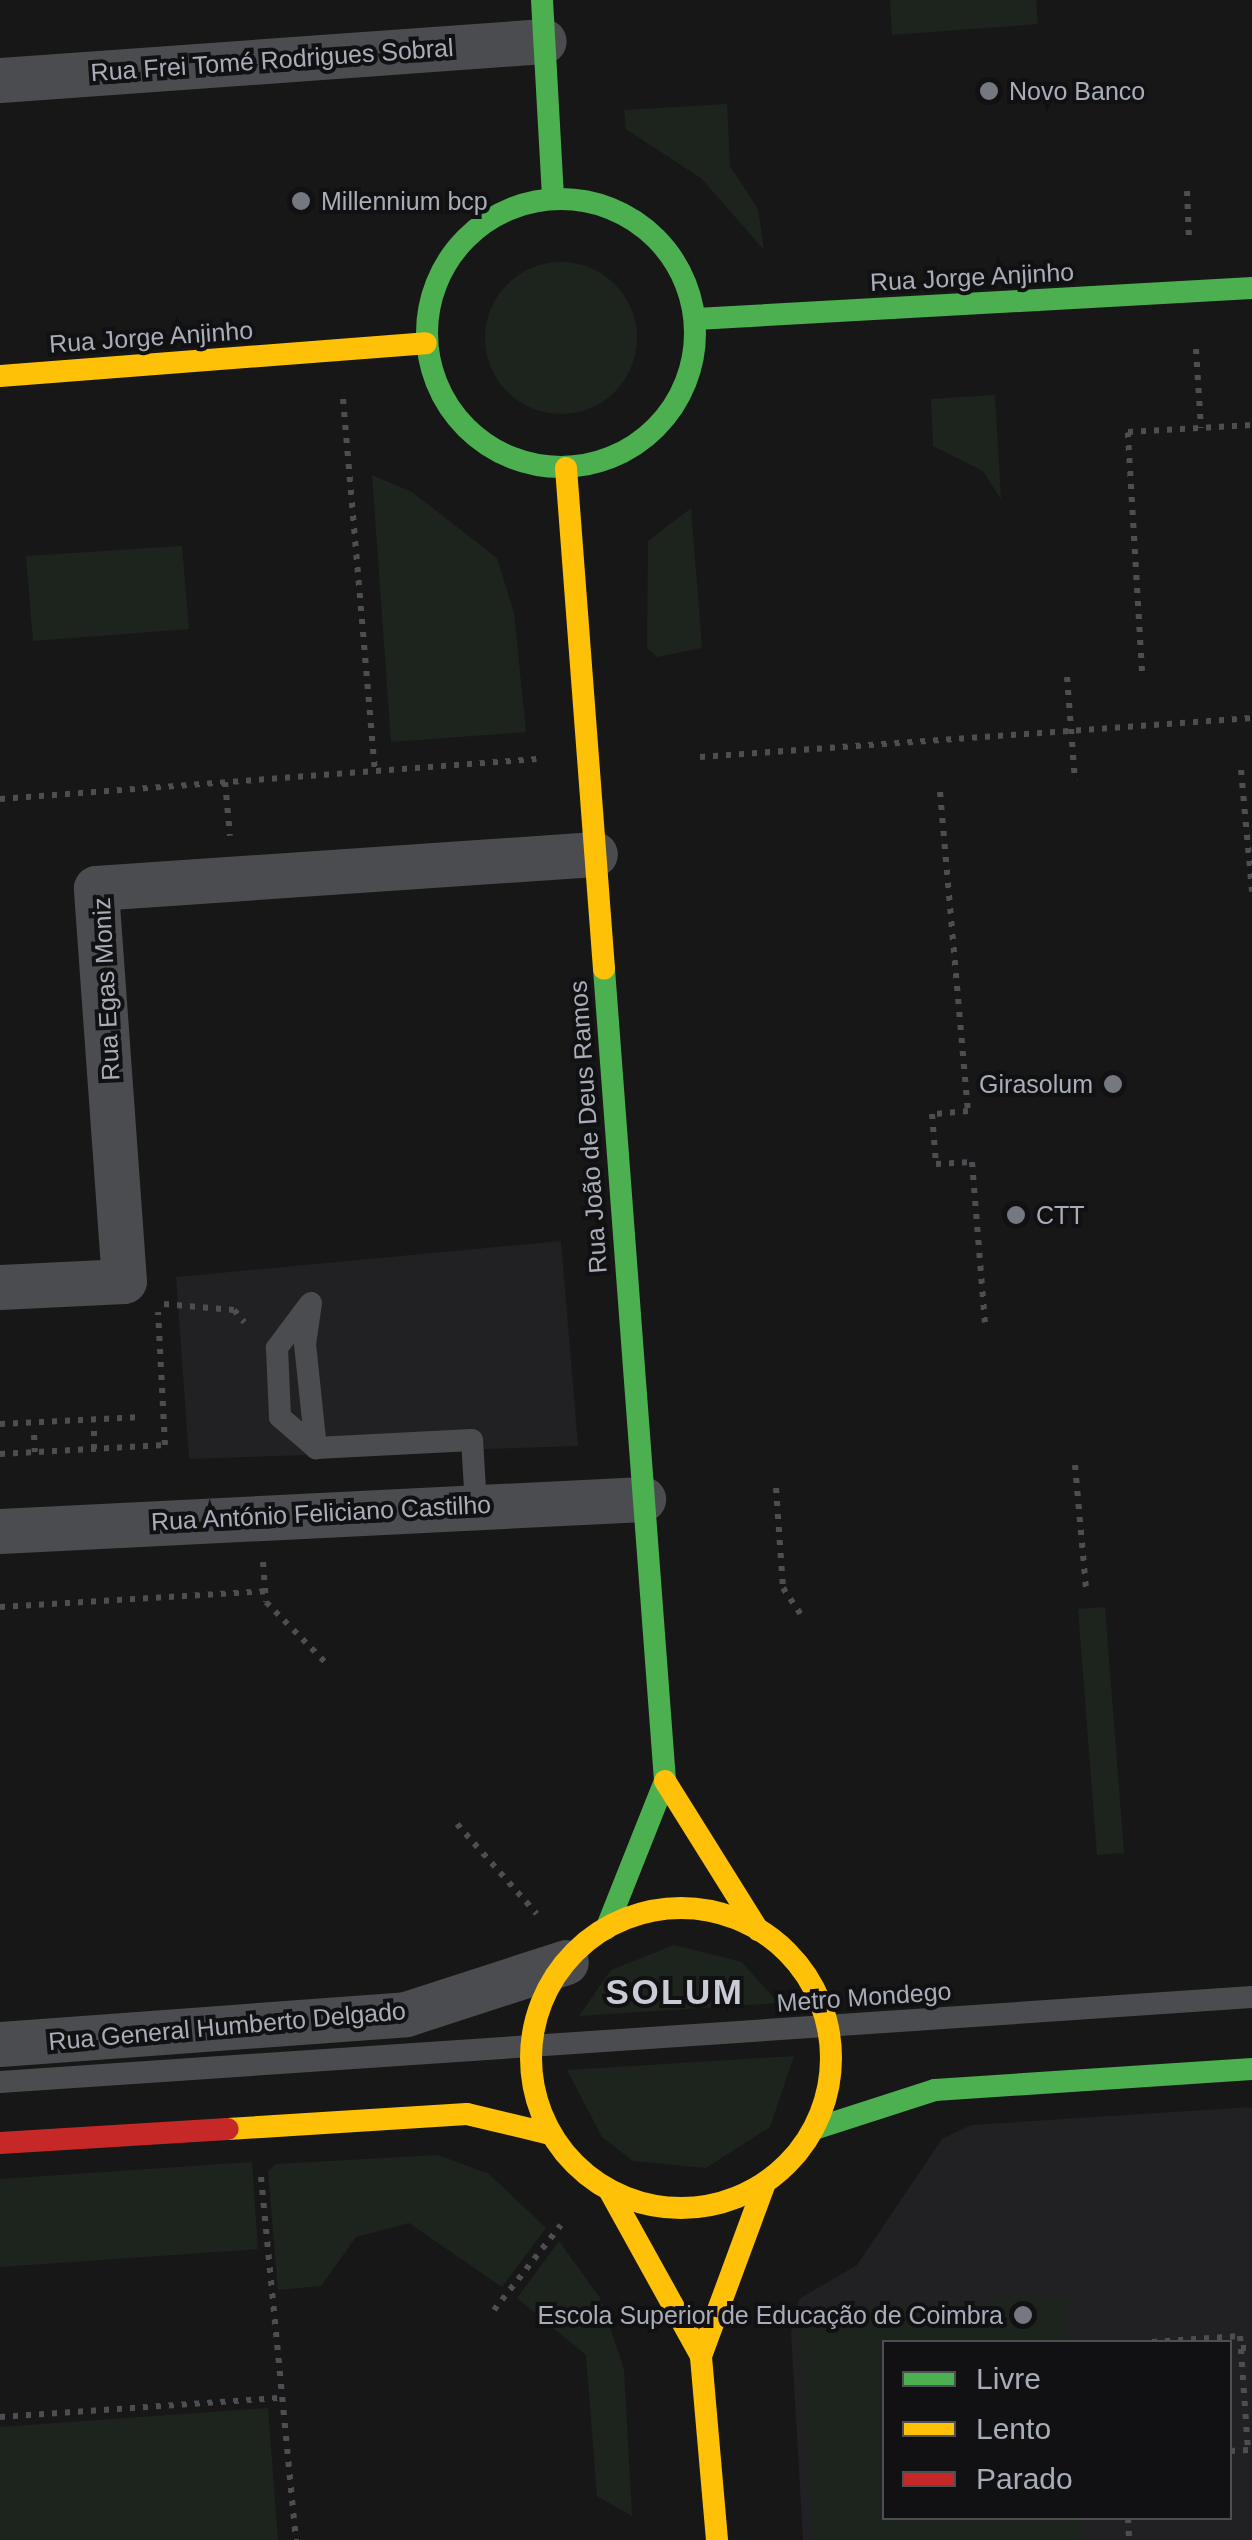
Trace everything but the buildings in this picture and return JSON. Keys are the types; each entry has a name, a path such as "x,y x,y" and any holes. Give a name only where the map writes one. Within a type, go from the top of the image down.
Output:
{"main road":[{"path":"543,20 553,198"},
{"path":"553,198 632,218 671,257 696,320 676,404 648,437 566,468 484,444 454,414 426,343 446,261 499,215 553,198"},
{"name":"Rua Jorge Anjinho","path":"696,320 1252,288"},
{"name":"Rua Jorge Anjinho","path":"0,376 426,343"},
{"name":"Rua João de Deus Ramos","path":"566,468 665,1781 606,1929"},
{"name":"Rua João de Deus Ramos","path":"665,1781 758,1930"},
{"path":"551,2134 531,2046 542,2002 566,1962 606,1929 675,1907 710,1909 758,1930 810,1981 828,2028 829,2079 814,2129 765,2183 701,2356"},
{"path":"814,2129 935,2090 1252,2069"},
{"path":"0,2143 467,2114 551,2134 609,2190 701,2356 716,2540"},
{"path":"609,2190 688,2209 765,2183"}],"street":[{"name":"Rua Frei Tomé Rodrigues Sobral","path":"0,80 543,20"},
{"name":"Rua Egas Moniz","path":"0,1287 124,1281 96,888 595,854"},
{"name":"Rua António Feliciano Castilho","path":"0,1531 643,1499"},
{"name":"Rua General Humberto Delgado","path":"0,2044 406,2014 566,1962"}],"lane":[{"path":"312,1302 305,1344 316,1448 472,1440 476,1505"},
{"name":"Metro Mondego","path":"0,2082 1252,1997"}],"path":[{"path":"1186,191 1190,256"},
{"path":"1196,349 1201,428"},
{"path":"339,351 375,771"},
{"path":"1142,671 1128,432 1252,424"},
{"path":"1068,677 1075,781"},
{"path":"700,757 1252,718"},
{"path":"0,799 588,755"},
{"path":"1241,770 1252,892"},
{"path":"940,792 968,1111 932,1114 936,1164 972,1162 986,1322"},
{"path":"0,1454 166,1445 158,1301"},
{"path":"178,1312 234,1310 244,1322"},
{"path":"0,1424 142,1417"},
{"path":"94,1432 94,1449"},
{"path":"34,1435 34,1452"},
{"path":"1076,1465 1086,1588"},
{"path":"776,1488 783,1588 804,1619"},
{"path":"0,1607 266,1590 328,1665"},
{"path":"458,1824 537,1914"},
{"path":"259,2156 277,2398 296,2540"},
{"path":"494,2310 561,2225"},
{"path":"1181,2340 1240,2336 1248,2450 1232,2451"},
{"path":"1240,2348 1252,2348"},
{"path":"0,2417 277,2398"}],"shaded area":[{"path":"890,0 1036,0 1038,24 892,35"},
{"path":"727,104 730,166 758,209 764,250 702,179 626,129 624,110"},
{"path":"561,262 590,268 615,284 631,309 637,338 631,367 615,392 590,408 561,414 532,408 507,392 491,367 485,338 491,309 507,284 532,268"},
{"path":"995,395 1001,499 983,471 933,446 931,399"},
{"path":"372,475 412,492 497,558 514,613 526,732 391,742"},
{"path":"691,508 702,648 657,657 647,648 648,541"},
{"path":"182,546 189,629 33,641 26,556"},
{"path":"561,1241 578,1446 189,1459 176,1277"},
{"path":"1105,1607 1124,1853 1097,1855 1078,1609"},
{"path":"674,1945 742,1962 778,2003 579,2016 611,1970"},
{"path":"794,2056 770,2127 706,2168 633,2161 602,2137 567,2070"},
{"name":"Escola Superior de Educação de Coimbra","path":"1252,2107 1252,2540 803,2540 791,2332 799,2299 857,2265 942,2139 971,2125"},
{"path":"438,2155 489,2174 546,2228 502,2287 409,2223 356,2237 321,2286 278,2290 268,2171 276,2164"},
{"path":"252,2162 258,2249 0,2267 0,2179"},
{"path":"559,2241 600,2298 624,2369 632,2516 597,2496 586,2355 517,2298"},
{"path":"1067,2296 1070,2340 882,2340 882,2520 1081,2520 1083,2540 813,2540 800,2330 807,2313"},
{"path":"268,2408 278,2540 0,2540 0,2427"}],"traffic: fast":[{"path":"542,0 553,198"},
{"path":"561,199 612,209 656,238 685,282 695,333 685,384 656,428 612,457 561,467 510,457 466,428 437,384 427,333 437,282 466,238 510,209 561,199"},
{"path":"696,319 1252,288"},
{"path":"604,969 665,1781 606,1929"},
{"path":"814,2129 935,2090 1252,2069"}],"traffic: slow":[{"path":"0,376 426,343"},
{"path":"566,468 604,969"},
{"path":"665,1781 758,1930"},
{"path":"681,1908 710,1911 738,1920 787,1952 819,2001 828,2029 831,2058 828,2087 819,2115 787,2164 738,2196 710,2205 681,2208 652,2205 624,2196 575,2164 543,2115 534,2087 531,2058 534,2029 543,2001 575,1952 624,1920 652,1911 681,1908"},
{"path":"228,2129 467,2114 551,2134"},
{"path":"717,2540 701,2356 765,2183"},
{"path":"609,2190 701,2356"}],"traffic: jam":[{"path":"0,2143 228,2129"}],"place":[{"name":"Novo Banco","path":"989,91"},
{"name":"Millennium bcp","path":"301,201"},
{"name":"Girasolum","path":"1113,1084"},
{"name":"CTT","path":"1016,1215"},
{"name":"Escola Superior de Educação de Coimbra","path":"1023,2315"}],"district":[{"name":"SOLUM","path":"675,1992"}]}
